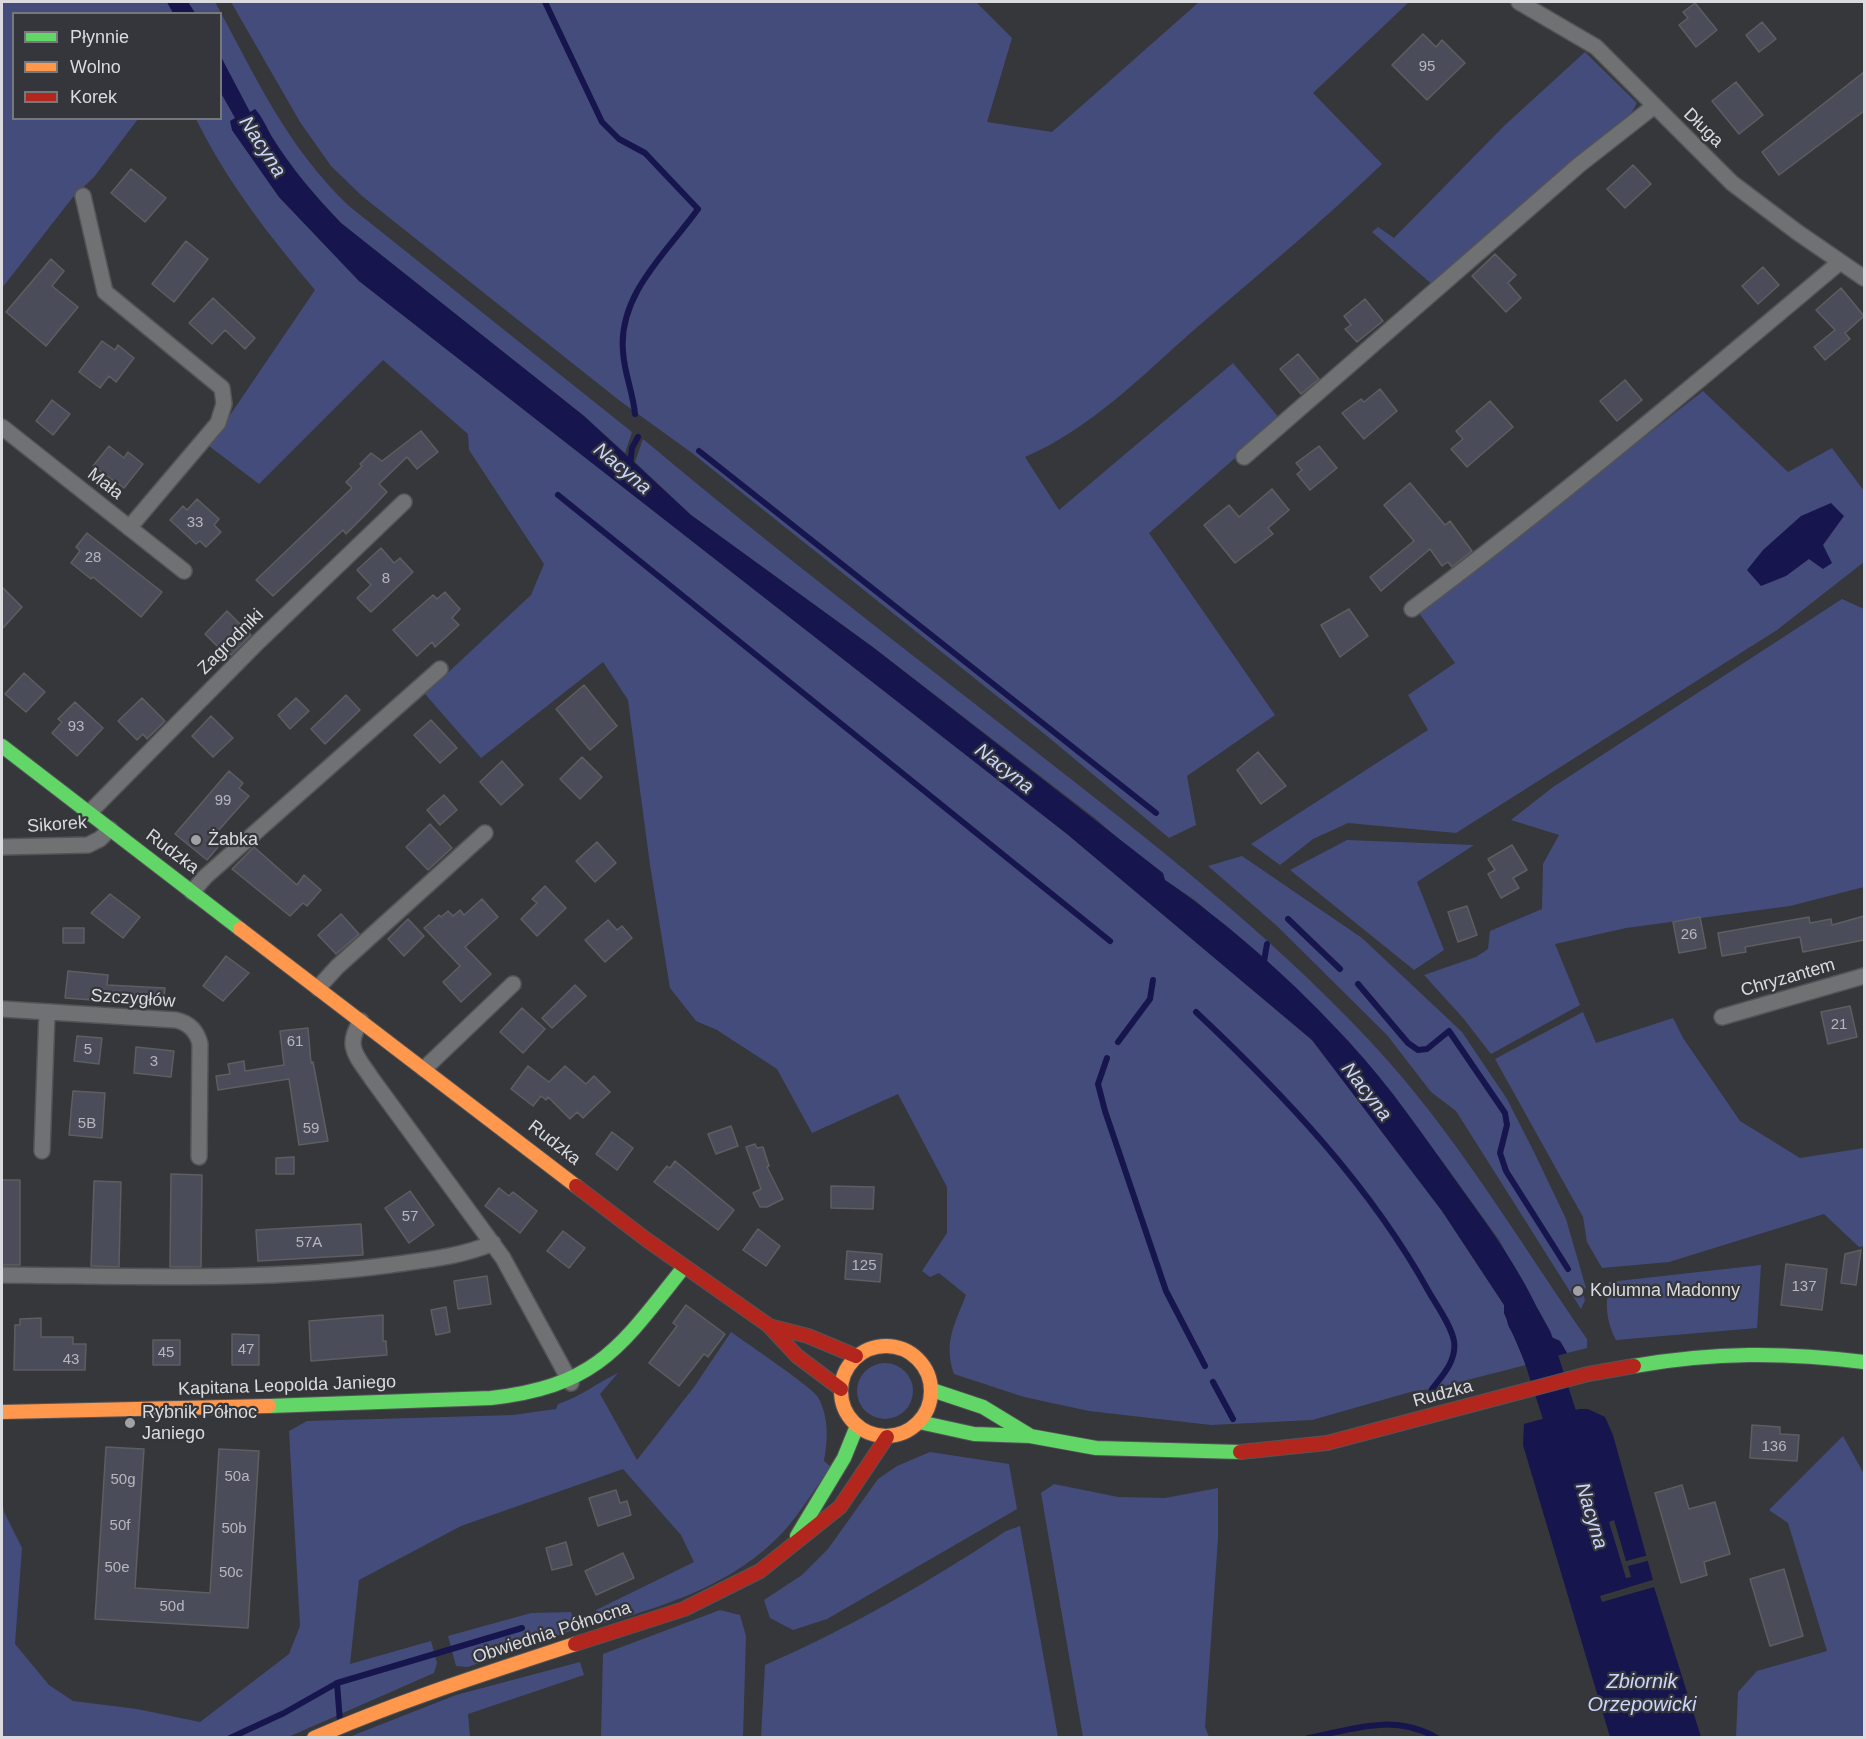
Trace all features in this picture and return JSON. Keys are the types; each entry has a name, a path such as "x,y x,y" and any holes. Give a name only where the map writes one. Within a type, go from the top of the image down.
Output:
{"main road":[{"name":"Rudzka","path":"2,746 684,1267 768,1325 797,1356 841,1389"},
{"name":"Kapitana Leopolda Janiego","path":"2,1412 80,1412 507,1398 549,1391 571,1383 604,1360 684,1267"},
{"name":"Rudzka","path":"768,1325 808,1336 856,1356"},
{"path":"882,1346 902,1348 921,1361 927,1370 932,1390 926,1413 919,1422 905,1432 887,1437 875,1435 857,1426 845,1409 841,1389 845,1371 856,1356 882,1346"},
{"name":"Rudzka","path":"919,1422 937,1424 974,1434 1030,1436 1096,1448 1232,1453 1285,1449 1366,1434 1588,1374 1677,1358 1739,1354 1801,1354 1864,1362"},
{"name":"Rudzka","path":"932,1390 983,1407 1030,1436"},
{"name":"Obwiednia Północna","path":"792,1545 844,1458 857,1426"},
{"name":"Obwiednia Północna","path":"314,1737 443,1687 684,1609 750,1577 840,1507 887,1437"}],"street":[{"name":"Długa","path":"1519,2 1596,47 1653,106 1748,196 1864,278"},
{"path":"1244,457 1579,165 1653,106"},
{"path":"83,196 105,292 222,388 224,404 218,423 129,528"},
{"path":"1412,609 1486,554 1699,383 1840,262"},
{"name":"Mała","path":"2,427 183,571"},
{"name":"Zagrodniki","path":"89,813 258,642 404,502"},
{"path":"192,892 213,870 440,669"},
{"name":"Sikorek","path":"2,847 88,845 100,839 110,829"},
{"path":"318,988 337,967 485,833"},
{"name":"Chryzantem","path":"1722,1017 1864,976"},
{"path":"424,1069 513,984"},
{"name":"Szczygłów","path":"2,1009 176,1020 192,1029 200,1044 199,1157"},
{"path":"42,1151 47,1012"},
{"path":"361,1021 352,1037 354,1050 372,1079 493,1243 571,1383"},
{"path":"2,1275 273,1276 366,1268 468,1254 493,1243"}],"shaded area":[{"path":"2,2 167,2 172,12 12,12 12,120 137,120 94,177 73,197 2,288"},
{"path":"188,2 215,2 220,12 194,12"},
{"path":"231,2 976,2 1012,38 987,122 1052,132 1199,2 1409,2 1313,93 1382,164 1135,383 1071,432 1025,457 1059,510 1233,363 1280,419 1149,533 1275,715 1187,776 1196,825 1169,838 1047,736 692,453 620,401 362,196 331,166 300,122"},
{"path":"222,15 274,110 307,159 327,183 349,206 632,432 625,453 584,416 341,223 313,193 279,149 255,109 250,113 222,59"},
{"path":"1585,52 1637,103 1632,112 1571,163 1435,287 1372,232 1378,227 1394,238 1505,125"},
{"path":"222,95 236,118 232,130 279,197 359,281 1067,834 1312,1040 1442,1211 1504,1305 1504,1313 1526,1365 1432,1389 1414,1391 1312,1420 1211,1425 1089,1411 1024,1397 954,1374 950,1343 954,1324 966,1295 939,1273 930,1277 922,1271 947,1233 947,1187 898,1094 812,1133 777,1069 717,1030 696,1021 670,988 650,865 628,700 603,662 481,758 425,694 531,595 544,564 469,450 468,434 383,360 259,484 209,446 315,290 250,208 197,120 222,120"},
{"path":"1703,391 1788,472 1832,448 1864,491 1864,562 1777,630 1456,833 1348,823 1313,839 1280,865 1251,844 1428,730 1408,695 1455,663 1419,613","holes":["1823,545 1823,568 1809,559"]},
{"path":"643,439 787,556 1206,887 1330,1000 1400,1074 1429,1110 1483,1185 1587,1339 1587,1348 1567,1353 1560,1341 1549,1336 1542,1317 1499,1240 1443,1162 1350,1043 1302,994 1196,901 1165,880 1096,819 874,648 691,515 635,462"},
{"path":"1842,599 1864,609 1864,887 1790,906 1626,928 1555,944 1580,1005 1491,1054 1463,1018 1424,975 1476,957 1488,949 1490,931 1542,909 1543,864 1559,835 1511,820 1553,787"},
{"path":"1347,840 1474,845 1417,882 1444,950 1414,970 1290,870"},
{"path":"1242,856 1362,938 1462,1032 1507,1099 1566,1219 1586,1288 1582,1290 1585,1300 1581,1309 1456,1111 1431,1092 1387,1035 1277,926 1208,866"},
{"path":"1583,1012 1596,1043 1673,1018 1683,1038 1740,1121 1800,1158 1864,1148 1864,1246 1859,1247 1824,1214 1669,1262 1602,1268 1587,1242 1583,1217 1495,1059"},
{"path":"1761,1265 1757,1328 1616,1340 1607,1312 1609,1282"},
{"path":"731,1332 792,1375 818,1397 827,1429 824,1461 831,1467 784,1531 744,1566 721,1579 673,1601 597,1625 596,1610 694,1562 681,1535 623,1469 461,1526 359,1580 350,1664 431,1641 437,1663 434,1673 286,1738 2,1737 2,1498 4,1512 22,1548 15,1644 49,1685 73,1701 137,1709 200,1722 289,1654 300,1626 289,1431 307,1421 513,1415 556,1409 558,1404 574,1398 618,1373 600,1394 637,1460 694,1387"},
{"path":"885,1363 896,1365 905,1371 911,1380 913,1391 911,1402 905,1411 896,1417 885,1419 874,1417 865,1411 859,1402 857,1391 859,1380 865,1371 874,1365"},
{"path":"1843,1436 1864,1474 1864,1737 1736,1737 1738,1692 1757,1671 1827,1651 1788,1523 1769,1510"},
{"path":"930,1452 1009,1464 1017,1509 827,1619 793,1630 770,1618 764,1600 802,1575 828,1549 878,1479 897,1466"},
{"path":"1054,1484 1118,1497 1165,1498 1218,1488 1218,1538 1205,1727 1209,1737 1083,1737 1041,1493"},
{"path":"1020,1526 1058,1737 761,1737 765,1665 858,1620 948,1568 1006,1531"},
{"path":"720,1610 740,1615 746,1636 743,1737 601,1737 603,1654"},
{"path":"571,1612 576,1629 468,1667 456,1666 448,1636 531,1613"},
{"path":"580,1662 584,1675 468,1714 470,1737 349,1737 456,1695"}],"water":[{"path":"167,2 188,2 194,12 172,12"},
{"path":"222,59 250,112 255,109 258,112 279,149 313,193 341,223 584,416 691,515 874,648 1163,873 1165,880 1214,916 1262,956 1329,1021 1379,1076 1484,1220 1520,1276 1549,1336 1560,1341 1567,1353 1526,1365 1504,1313 1504,1305 1442,1211 1312,1040 1067,834 359,281 279,197 232,130 230,121 235,118 222,95"},
{"path":"1831,503 1844,516 1823,545 1832,563 1823,569 1809,559 1786,576 1761,586 1747,570 1763,550 1801,516"},
{"name":"Zbiornik Orzepowicki","path":"1579,1409 1588,1409 1605,1417 1613,1435 1653,1580 1601,1596 1602,1601 1654,1587 1701,1737 1610,1737 1523,1445 1524,1424"}],"pier":[{"path":"1614,1520 1626,1561 1649,1555 1651,1560 1628,1566 1631,1577 1626,1578 1609,1522"},
{"path":"1656,1579 1654,1583 1604,1598 1654,1584 1657,1586 1602,1602 1600,1596"}],"building":[{"path":"1695,3 1717,30 1696,47 1679,25 1688,18 1683,12"},
{"path":"1762,22 1776,39 1759,52 1746,35"},
{"path":"1423,34 1436,47 1442,40 1465,63 1427,100 1392,65"},
{"path":"1864,72 1864,111 1779,175 1762,152"},
{"path":"1736,82 1763,115 1739,134 1712,101"},
{"path":"1633,165 1651,184 1625,208 1607,189"},
{"path":"131,169 166,198 145,222 111,193"},
{"path":"186,241 208,259 174,302 152,284"},
{"path":"1495,254 1516,275 1508,283 1521,298 1506,312 1472,276"},
{"path":"51,259 64,271 52,286 78,307 46,346 6,312"},
{"path":"1763,267 1779,285 1758,304 1742,286"},
{"path":"1841,288 1864,316 1845,333 1850,339 1825,360 1814,347 1835,330 1816,310"},
{"path":"213,298 255,338 245,349 225,330 212,344 189,323"},
{"path":"1365,299 1383,321 1357,342 1345,329 1351,325 1344,316"},
{"path":"102,341 115,350 118,345 134,358 116,382 109,376 100,388 79,372"},
{"path":"1298,354 1319,379 1301,394 1280,369"},
{"path":"1625,380 1642,400 1617,421 1600,401"},
{"path":"1380,389 1397,411 1364,439 1342,413 1361,399 1364,402"},
{"path":"52,400 70,414 53,435 36,421"},
{"path":"1490,401 1513,427 1467,467 1451,449 1463,439 1456,431"},
{"path":"421,431 438,452 417,469 407,457 379,484 387,492 366,514 346,534 343,530 273,596 256,580 352,488 346,482 371,453 382,461"},
{"path":"109,446 124,458 128,452 143,464 124,488 93,466"},
{"path":"1319,446 1337,468 1310,490 1297,474 1302,470 1296,463"},
{"path":"1410,483 1445,525 1450,521 1472,551 1452,567 1448,562 1442,566 1430,549 1381,591 1370,577 1414,541 1384,505"},
{"path":"1272,489 1289,510 1268,528 1273,534 1235,563 1204,525 1229,505 1239,517"},
{"path":"197,499 219,519 214,525 221,532 206,547 200,541 196,544 170,520 183,506 187,510"},
{"path":"87,533 162,592 141,617 93,577 91,579 71,563 80,551 76,547"},
{"path":"381,548 394,563 400,558 413,572 371,612 357,598 371,585 357,570"},
{"path":"2,587 22,607 2,629"},
{"path":"445,592 460,609 452,618 459,625 435,647 432,642 417,656 393,630 433,595 437,599"},
{"path":"1349,609 1368,636 1340,657 1321,625"},
{"path":"227,611 251,635 231,655 226,651 224,653 205,634"},
{"path":"24,673 45,692 26,712 5,694"},
{"path":"584,685 617,726 590,750 556,709"},
{"path":"346,695 360,710 325,744 311,729"},
{"path":"142,698 165,721 147,739 143,734 137,740 118,721"},
{"path":"296,698 309,711 290,729 278,715"},
{"path":"75,702 103,728 77,756 52,733 62,722 58,719"},
{"path":"211,716 233,738 213,757 192,736"},
{"path":"431,720 457,748 440,763 414,735"},
{"path":"1258,752 1286,786 1261,804 1237,770"},
{"path":"582,757 602,777 580,799 560,779"},
{"path":"502,761 523,785 501,805 480,782"},
{"path":"229,771 243,783 239,788 249,796 210,840 218,847 207,860 175,834"},
{"path":"444,795 457,810 440,825 427,810"},
{"path":"430,824 452,848 428,870 406,847"},
{"path":"597,842 616,863 595,882 576,861"},
{"path":"1512,845 1527,870 1513,878 1519,888 1501,898 1488,874 1495,870 1488,859"},
{"path":"254,847 297,885 304,875 321,890 307,906 303,903 290,916 232,869"},
{"path":"545,886 566,908 537,936 521,919 537,903 532,899"},
{"path":"110,894 140,917 123,938 91,913"},
{"path":"482,899 498,917 465,947 491,974 461,1002 443,982 460,966 424,928 439,915 441,917 448,911 453,916 460,910 464,915"},
{"path":"1467,906 1477,935 1458,942 1448,912"},
{"path":"341,914 359,934 336,954 318,935"},
{"path":"1864,916 1864,940 1803,952 1800,937 1745,947 1746,952 1722,956 1718,933 1809,917 1810,923 1831,919 1832,925"},
{"path":"1700,917 1706,948 1679,953 1673,922"},
{"path":"408,919 424,936 404,956 388,939"},
{"path":"608,920 617,930 622,926 632,938 605,962 585,940"},
{"path":"63,928 84,928 84,943 63,943"},
{"path":"226,956 249,973 223,1001 203,986"},
{"path":"68,971 108,975 107,985 165,988 163,1005 65,998"},
{"path":"575,985 586,996 552,1028 542,1018"},
{"path":"1850,1006 1857,1037 1828,1044 1821,1012"},
{"path":"522,1008 545,1029 523,1053 500,1032"},
{"path":"308,1028 311,1063 313,1062 328,1141 299,1145 289,1079 218,1090 216,1076 230,1074 228,1064 244,1061 245,1071 284,1065 280,1031"},
{"path":"77,1036 102,1038 99,1064 74,1061"},
{"path":"136,1047 174,1051 171,1077 134,1073"},
{"path":"528,1066 549,1082 565,1066 586,1084 594,1076 610,1092 583,1118 577,1112 570,1119 548,1097 546,1100 541,1096 533,1106 511,1089"},
{"path":"73,1091 105,1093 102,1138 69,1135"},
{"path":"731,1126 738,1146 716,1154 708,1134"},
{"path":"612,1132 633,1148 617,1170 596,1154"},
{"path":"755,1144 757,1148 763,1147 769,1166 767,1167 783,1199 767,1207 760,1207 753,1193 761,1189 746,1147"},
{"path":"294,1157 294,1174 276,1174 276,1158"},
{"path":"675,1161 734,1210 718,1230 654,1182 667,1166 670,1168"},
{"path":"171,1174 202,1175 201,1267 170,1267"},
{"path":"2,1180 20,1180 20,1265 2,1265"},
{"path":"94,1181 121,1182 119,1267 91,1266"},
{"path":"831,1186 874,1187 873,1209 831,1208"},
{"path":"499,1188 509,1196 513,1192 537,1211 520,1233 485,1206"},
{"path":"410,1191 434,1225 409,1243 385,1208"},
{"path":"361,1224 363,1255 258,1261 256,1230"},
{"path":"758,1229 780,1246 766,1266 743,1250"},
{"path":"563,1231 585,1248 569,1268 547,1251"},
{"path":"1861,1250 1856,1285 1841,1283 1845,1254"},
{"path":"847,1251 882,1254 880,1282 845,1279"},
{"path":"1786,1264 1827,1269 1822,1310 1781,1305"},
{"path":"487,1276 491,1304 458,1309 454,1281"},
{"path":"686,1305 725,1334 708,1357 704,1354 679,1386 649,1363 677,1326 673,1323"},
{"path":"446,1307 450,1332 436,1335 431,1310"},
{"path":"383,1315 383,1341 386,1341 387,1355 311,1361 309,1321"},
{"path":"41,1318 41,1337 73,1337 73,1344 86,1344 85,1370 14,1370 15,1325 20,1325 20,1319"},
{"path":"232,1334 259,1335 259,1365 232,1365"},
{"path":"153,1340 180,1340 180,1365 153,1365"},
{"path":"1752,1425 1780,1427 1780,1434 1799,1435 1797,1461 1750,1458"},
{"path":"106,1447 144,1449 135,1588 210,1593 219,1449 259,1451 248,1628 95,1619"},
{"path":"1682,1485 1689,1509 1715,1502 1730,1554 1704,1562 1707,1575 1681,1583 1655,1493"},
{"path":"616,1490 620,1503 627,1501 631,1515 598,1526 589,1498"},
{"path":"566,1542 572,1565 552,1570 546,1548"},
{"path":"623,1553 634,1578 596,1595 585,1571"},
{"path":"1784,1569 1803,1636 1770,1646 1750,1579"}],"waterway":[{"path":"545,2 602,122 619,139 645,153 698,209 647,274 628,311 623,351 635,414"},
{"path":"630,465 632,448 638,437"},
{"path":"699,451 1156,813"},
{"path":"558,495 1110,941"},
{"path":"1288,919 1340,969"},
{"path":"1263,967 1267,944"},
{"path":"1118,1042 1150,999 1153,980"},
{"path":"1358,984 1408,1043 1418,1050 1427,1049 1449,1031 1505,1113 1507,1125 1500,1153 1506,1171 1568,1269"},
{"path":"1196,1012 1293,1109 1323,1143 1353,1178 1406,1253 1447,1322 1454,1341 1451,1361 1432,1389"},
{"path":"1107,1058 1098,1084 1105,1111 1166,1291 1205,1366"},
{"name":"Nacyna","path":"1524,1319 1535,1339 1574,1460"},
{"path":"1213,1382 1233,1419"},
{"path":"230,1738 284,1713 337,1683 522,1628"},
{"path":"337,1683 340,1722"},
{"path":"1308,1738 1374,1725 1405,1726 1421,1730 1437,1738"}],"traffic: fast":[{"path":"2,746 240,929"},
{"path":"269,1406 491,1398 557,1384 604,1358 642,1319 684,1267"},
{"path":"1634,1366 1692,1358 1749,1355 1806,1356 1864,1362"},
{"path":"932,1390 983,1407 1029,1435"},
{"path":"919,1422 974,1434 1030,1436 1096,1448 1240,1452"},
{"path":"797,1536 844,1458 857,1426"}],"traffic: slow":[{"path":"240,929 576,1186"},
{"path":"886,1346 903,1349 918,1359 928,1374 931,1391 928,1408 918,1423 903,1433 886,1436 869,1433 854,1423 844,1408 841,1391 844,1374 854,1359 869,1349 886,1346"},
{"path":"2,1412 269,1406"},
{"path":"314,1738 411,1700 575,1644"}],"traffic: jam":[{"path":"576,1186 647,1240 768,1325 797,1356 841,1389"},
{"path":"769,1326 808,1336 856,1356"},
{"path":"1240,1452 1327,1443 1588,1374 1634,1366"},
{"path":"575,1644 684,1609 760,1571 840,1507 887,1437"}],"place":[{"name":"Żabka","path":"196,840"},
{"name":"Kolumna Madonny","path":"1578,1291"},
{"name":"Rybnik Północ Janiego","path":"130,1423"}]}
